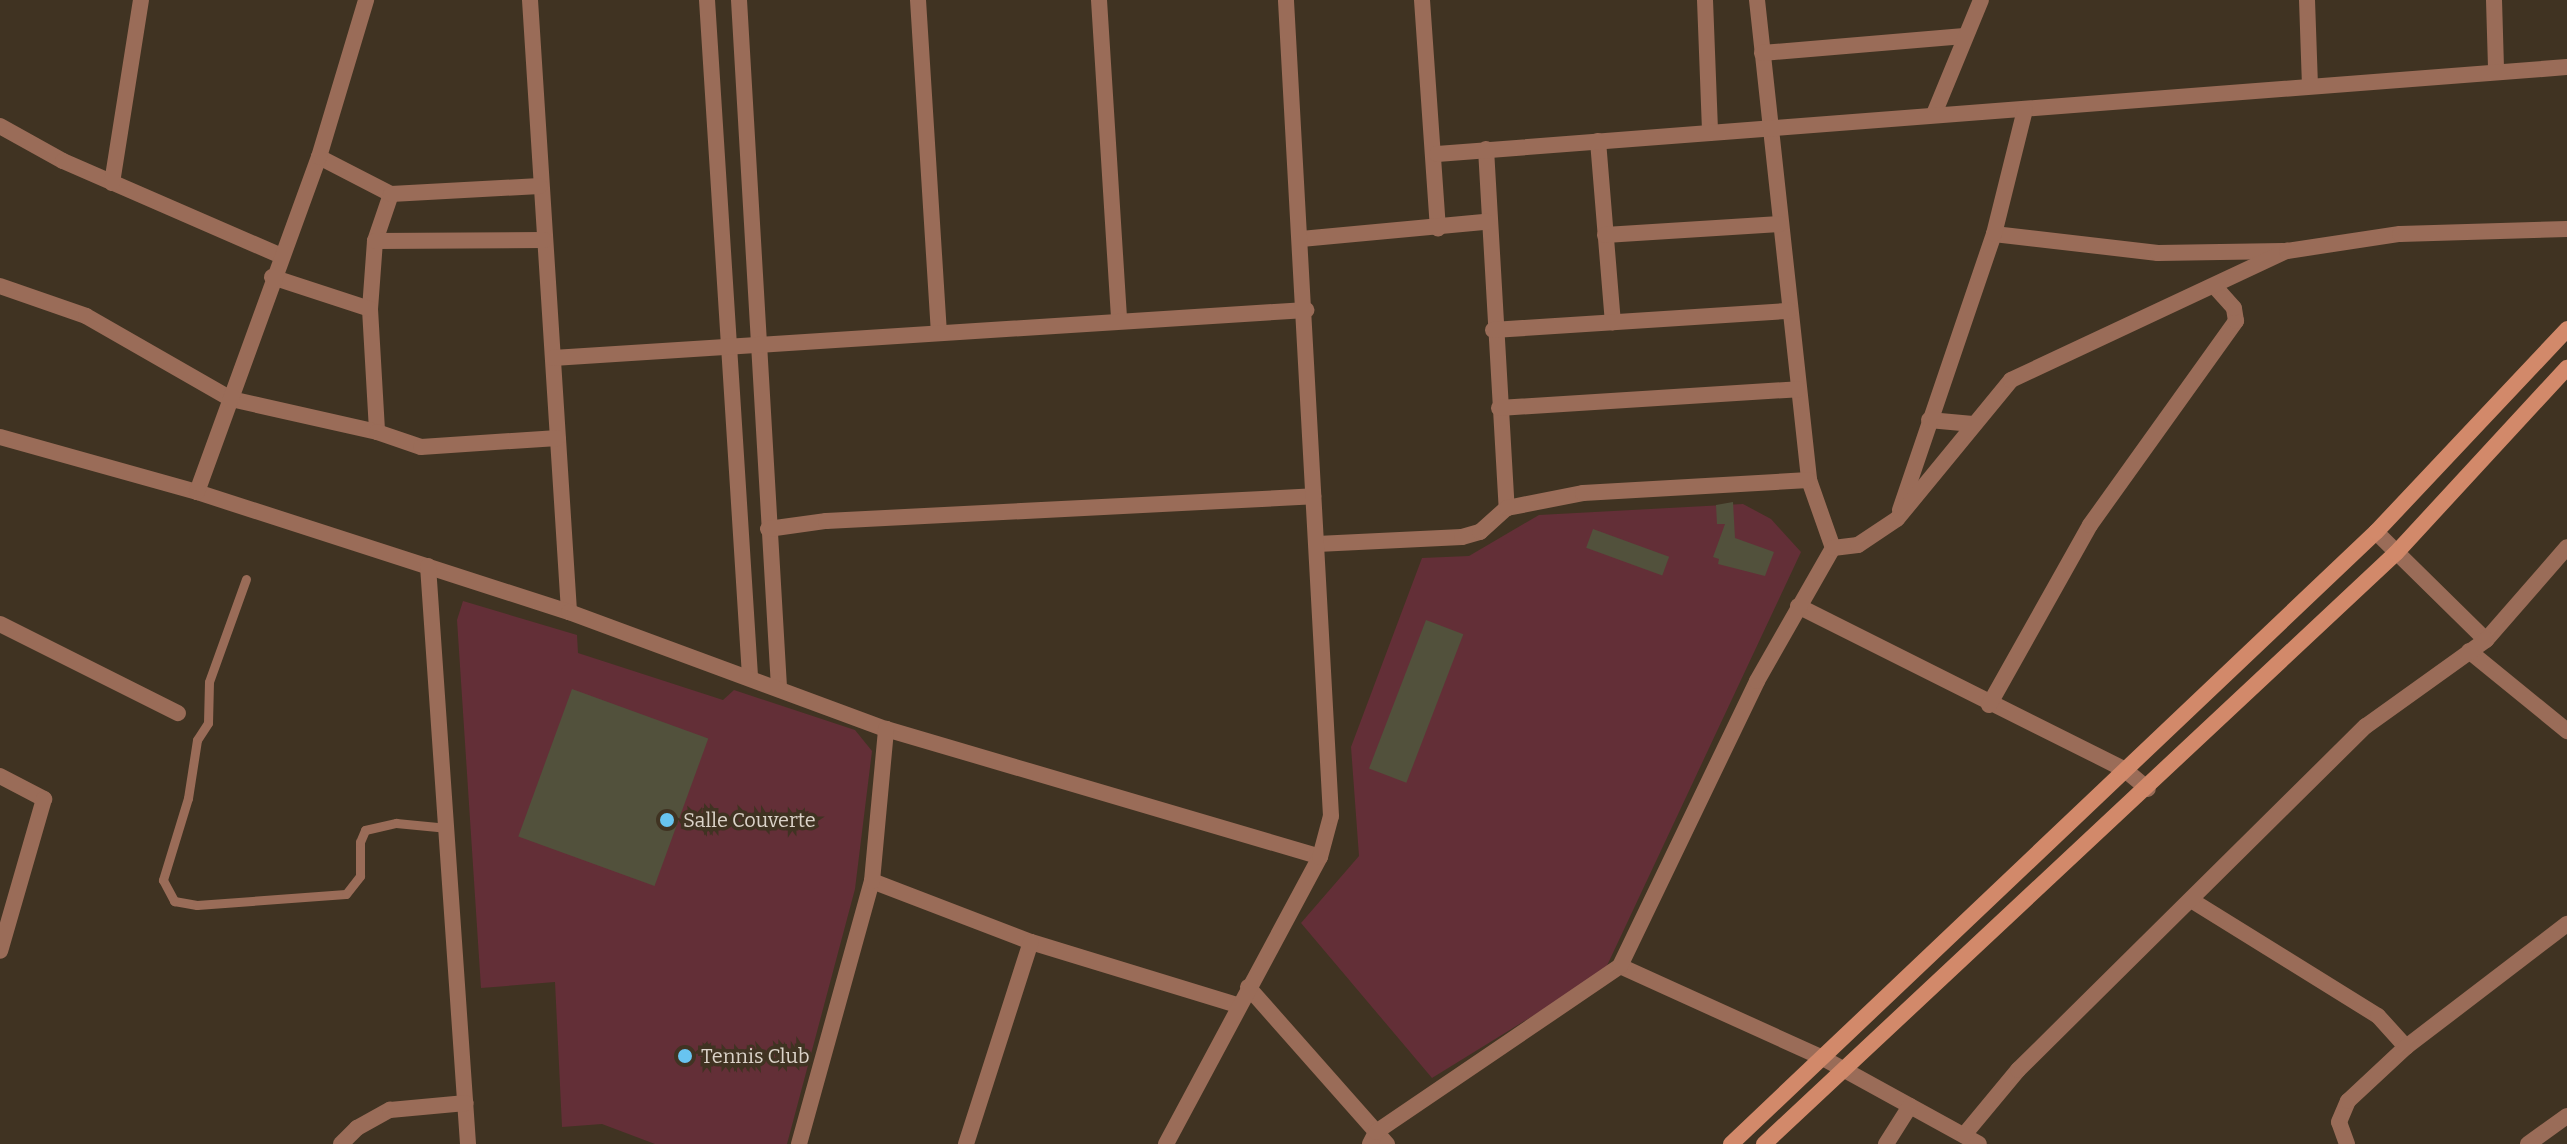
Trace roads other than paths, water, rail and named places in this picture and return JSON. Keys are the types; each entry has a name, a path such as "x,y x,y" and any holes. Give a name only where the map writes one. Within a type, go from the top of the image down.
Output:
{"street":[{"path":"112,183 141,0"},
{"path":"197,492 272,277 319,157 366,0"},
{"path":"530,0 569,612"},
{"path":"707,0 750,676"},
{"path":"739,0 756,346 779,688"},
{"path":"918,0 939,331"},
{"path":"1099,0 1119,318"},
{"path":"1166,1144 1237,1005 1320,857 1331,816 1306,310 1286,0"},
{"path":"1422,0 1437,154 1438,228"},
{"path":"1705,0 1710,133"},
{"path":"1757,0 1809,480 1833,548"},
{"path":"1934,114 1981,0"},
{"path":"2307,0 2310,85"},
{"path":"2494,0 2496,69"},
{"path":"1762,53 1964,36"},
{"path":"1437,154 1769,130 1934,114 2025,110 2496,69 2567,67"},
{"path":"1897,519 1994,234 2025,110"},
{"path":"0,126 112,183 281,256"},
{"path":"1598,141 1613,322"},
{"path":"1486,149 1486,222 1507,508"},
{"path":"319,157 391,194 540,186"},
{"path":"377,432 370,309 375,241 391,194"},
{"path":"1301,239 1486,222"},
{"path":"1605,235 1780,224"},
{"path":"1994,234 2158,253 2287,251 2400,234 2567,229"},
{"path":"375,241 544,240"},
{"path":"1833,548 1858,545 1897,519 2011,380 2287,251"},
{"path":"272,277 370,309"},
{"path":"0,286 86,316 231,399 377,432 429,448 558,438"},
{"path":"1989,705 2090,525 2236,321 2234,308 2215,287"},
{"path":"553,358 727,350 1119,318 1306,310"},
{"path":"1493,330 1789,311"},
{"path":"1731,1144 2376,532 2567,329"},
{"path":"1764,1144 1842,1068 2148,789 2396,553 2567,368"},
{"path":"1499,408 1798,389"},
{"path":"1929,420 1973,424"},
{"path":"0,437 197,492 569,612 750,676 886,729 1320,857"},
{"path":"1317,544 1462,537 1480,532 1507,508 1583,493 1809,480"},
{"path":"768,529 826,521 1313,496"},
{"path":"2376,532 2486,640"},
{"path":"1248,987 1378,1140 1620,966 1700,795 1798,606 1833,548"},
{"path":"1620,966 1821,1057 1972,1139 2018,1070 2366,726 2486,640 2565,554"},
{"path":"428,566 468,1144"},
{"path":"1798,606 1989,705 2124,769 2148,789"},
{"path":"0,624 178,713"},
{"path":"2469,651 2567,731"},
{"path":"799,1144 872,881 886,729"},
{"path":"0,776 44,799 0,951"},
{"path":"872,881 1031,942 1237,1005"},
{"path":"2191,900 2378,1016 2406,1047"},
{"path":"2347,1144 2339,1122 2342,1110 2406,1047 2567,924"},
{"path":"966,1144 1031,942"},
{"path":"341,1144 357,1128 390,1110 466,1103"},
{"path":"1886,1144 1910,1106"},
{"path":"2528,1144 2567,1116"}],"lane":[{"path":"246,579 209,682 208,723 197,740 188,798 163,880 174,901 197,905 346,894 360,876 360,842 365,830 396,823 448,828"}],"place":[{"name":"Salle Couverte","path":"667,820"},
{"name":"Tennis Club","path":"685,1056"}]}
